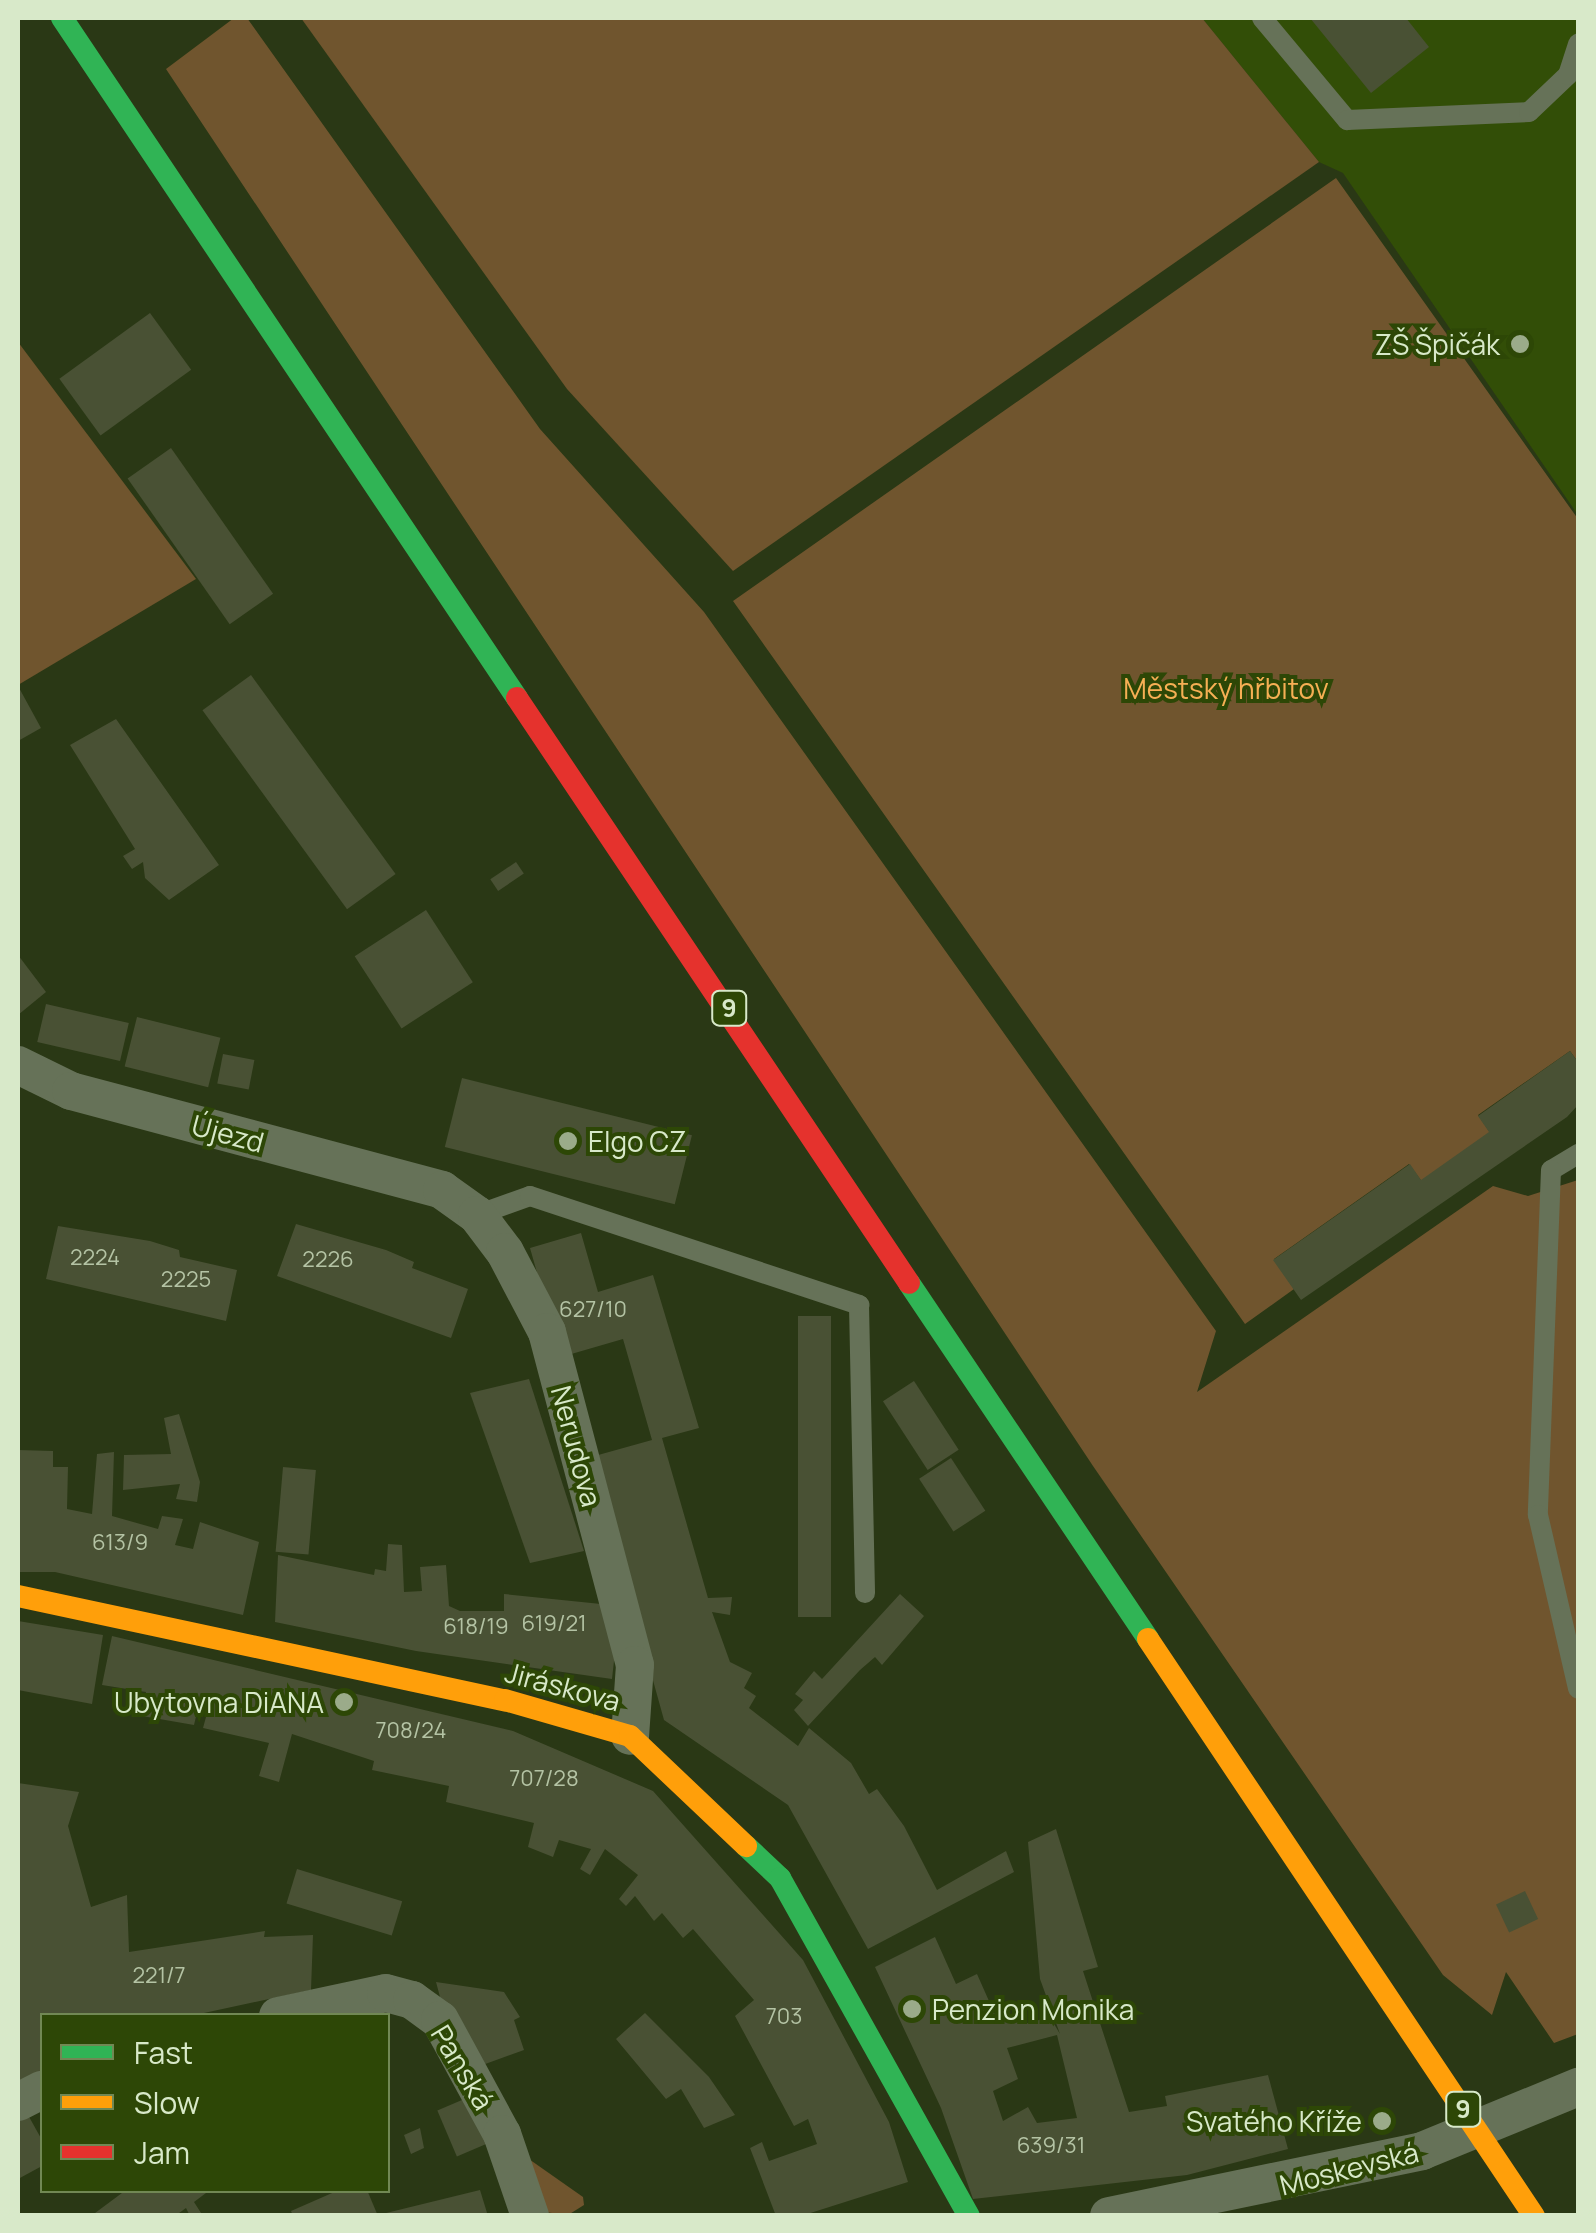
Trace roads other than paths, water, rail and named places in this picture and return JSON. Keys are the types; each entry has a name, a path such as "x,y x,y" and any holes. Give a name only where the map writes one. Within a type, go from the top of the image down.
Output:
{"main road":[{"name":"9","path":"62,18 1534,2216"},
{"name":"Jiráskova","path":"18,1596 504,1700 630,1736 780,1878 969,2216"}],"street":[{"name":"Újezd","path":"18,1065 71,1091 442,1190"},
{"name":"Nerudova","path":"442,1190 477,1215 546,1332 634,1665 630,1736"},
{"name":"Panská","path":"294,2012 386,1993 412,2000 440,2020 502,2134 530,2216"},
{"name":"Moskevská","path":"1109,2216 1263,2189 1422,2151 1578,2087"}],"lane":[{"path":"1262,18 1346,120 1529,112 1568,75 1578,44"},
{"path":"1578,1154 1551,1170 1538,1515 1578,1688"},
{"path":"477,1215 530,1196 859,1305 865,1593"}],"place":[{"name":"ZŠ Špičák","path":"1520,344"},
{"name":"Elgo CZ","path":"568,1141"},
{"name":"Ubytovna DiANA","path":"344,1702"},
{"name":"Penzion Monika","path":"912,2009"},
{"name":"Svatého Kříže","path":"1382,2121"}],"park label":[{"name":"Městský hřbitov","path":"1226,688"}]}
